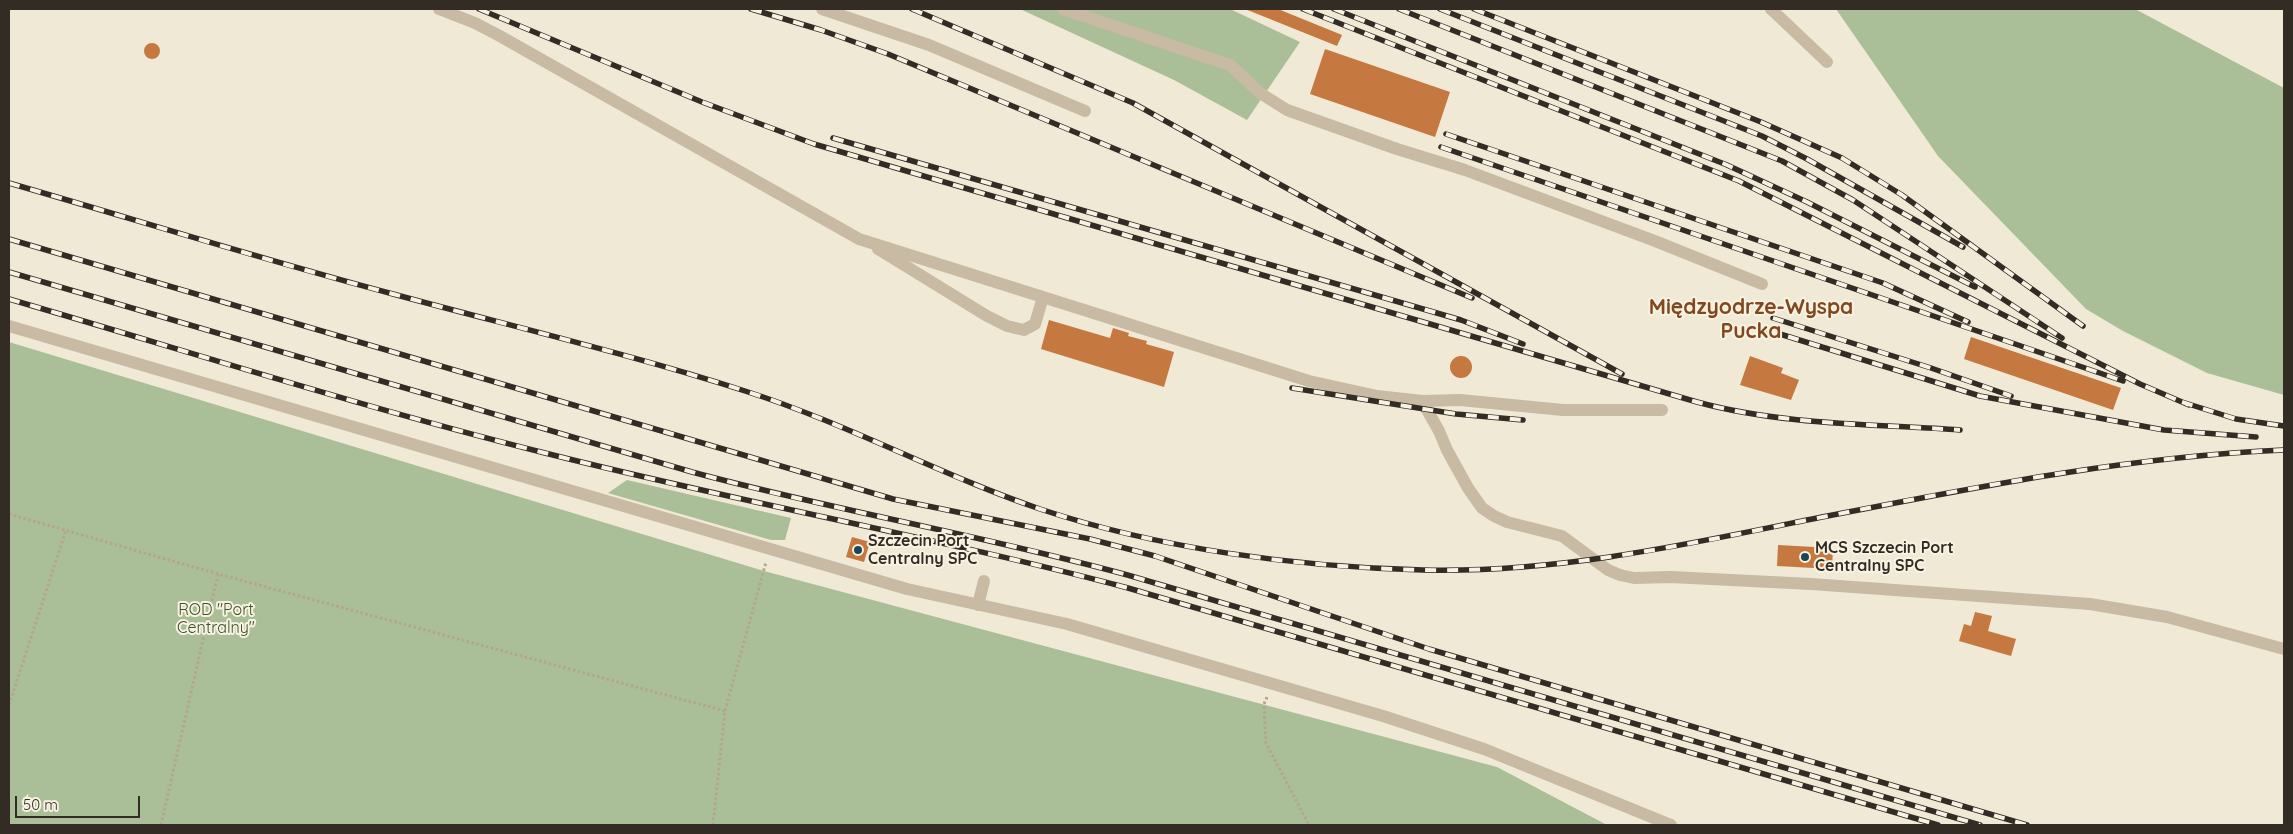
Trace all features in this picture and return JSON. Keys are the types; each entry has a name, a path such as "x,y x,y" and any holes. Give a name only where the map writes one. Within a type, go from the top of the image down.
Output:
{"lane":[{"path":"438,9 475,23 498,35 859,240 1309,381 1376,396 1422,400 1460,400 1563,410 1662,410"},
{"path":"822,9 929,45 1084,111"},
{"path":"1063,9 1230,65 1260,92 1287,110 1482,176 1655,241 1762,284"},
{"path":"1771,9 1827,62"},
{"path":"868,242 897,262 1007,326 1024,330 1035,324 1043,297"},
{"path":"9,326 198,383 607,500 770,550 907,589 1067,624 1435,733 1554,776 1671,825"},
{"path":"1422,400 1440,430 1447,450 1468,488 1482,508 1507,522 1562,536 1608,570 1620,576 1818,584 2090,604 2167,617 2284,649"},
{"path":"978,605 984,580"}],"path":[{"path":"9,514 218,574 724,711"},
{"path":"9,705 66,530"},
{"path":"712,825 724,711 764,571"},
{"path":"161,825 218,574"},
{"path":"1264,704 1266,743 1309,825"}],"green space":[{"path":"1020,9 1230,9 1300,42 1247,120 1174,80"},
{"path":"1836,9 2135,9 2284,88 2284,395 2207,373 2123,331 2086,309 1938,156"},
{"name":"ROD \"Port Centralny\"","path":"9,342 764,571 1497,767 1607,825 9,825"},
{"path":"627,480 791,518 785,540 771,540 608,493"}],"building":[{"path":"1245,9 1278,9 1342,35 1337,46"},
{"path":"152,43 160,51 152,59 144,51"},
{"path":"1325,49 1450,92 1435,137 1310,94"},
{"path":"1049,320 1110,338 1113,328 1129,333 1128,336 1147,341 1146,344 1174,352 1164,387 1041,349"},
{"path":"1971,337 2121,388 2113,410 1964,359"},
{"path":"1461,356 1469,359 1472,367 1469,375 1461,378 1453,375 1450,367 1453,359"},
{"path":"1750,356 1783,368 1781,373 1799,380 1791,400 1740,385"},
{"name":"Szczecin Port Centralny SPC","path":"852,537 870,542 864,562 846,557"},
{"name":"MCS Szczecin Port Centralny SPC","path":"1778,545 1833,548 1832,569 1777,566"},
{"path":"1975,612 1992,616 1988,631 2016,639 2011,656 1959,641 1964,624 1971,626"}],"railway":[{"path":"479,9 702,102 814,144 1697,402 1729,410 1794,419 1861,425 1960,430"},
{"path":"751,9 821,30 888,54 1472,298"},
{"path":"912,9 1133,103 1622,374"},
{"path":"1303,9 1739,181 2140,384 2189,405"},
{"path":"1334,9 1727,165 1807,202 1975,287"},
{"path":"1399,9 1782,161 1853,200 2062,338"},
{"path":"1440,9 1762,136 1807,159 1963,247"},
{"path":"1474,9 1761,122 1842,158 1902,195 2083,326"},
{"path":"1446,134 1883,283 1968,322"},
{"path":"833,138 1461,320 1523,344"},
{"path":"1441,147 2123,381"},
{"path":"9,183 297,268 614,352 745,391 820,418 966,481 1040,509 1086,523 1181,545 1278,560 1327,565 1423,570 1472,570 1569,562 1664,548 2044,476 2163,460 2284,450"},
{"path":"9,239 893,499 1090,539 1155,556 1429,649 2027,825"},
{"path":"9,272 692,472 801,499 1022,548 1131,576 1980,825"},
{"path":"9,299 478,436 690,488 983,552 1128,588 1938,825"},
{"path":"1773,318 1931,368 2011,396"},
{"path":"1767,330 1980,396 2164,430 2256,437"},
{"path":"1292,388 1456,414 1523,420"},
{"path":"2182,402 2236,419 2284,426"}],"place":[{"name":"Szczecin Port Centralny SPC","path":"858,550"},
{"name":"MCS Szczecin Port Centralny SPC","path":"1805,557"}],"district":[{"name":"Międzyodrze-Wyspa Pucka","path":"1751,320"}]}
